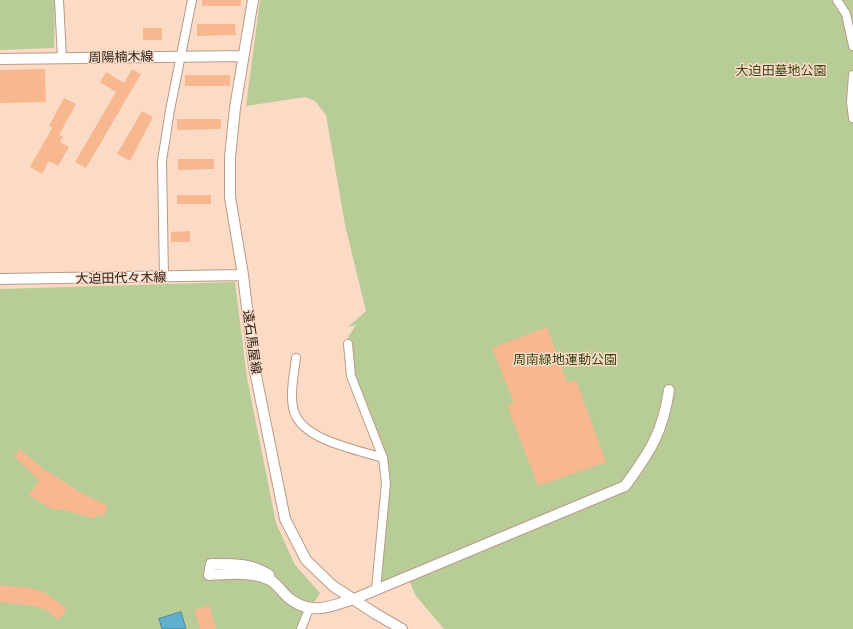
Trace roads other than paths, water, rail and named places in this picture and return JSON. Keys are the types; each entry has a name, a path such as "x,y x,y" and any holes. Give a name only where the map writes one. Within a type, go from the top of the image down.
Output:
{"street":[{"path":"62,58 59,0 65,0"},
{"path":"164,277 162,161 170,110 192,0"},
{"name":"遠石馬屋線","path":"252,0 230,158 230,197 243,275 254,366 285,519 306,560 333,586 402,629"},
{"path":"837,0 846,14 853,46"},
{"name":"周陽楠木線","path":"0,59 243,56"},
{"path":"853,75 851,102 853,118"},
{"name":"大迫田代々木線","path":"0,279 243,275"},
{"path":"348,344 351,376 383,458 386,483 376,589"},
{"path":"296,358 292,395 295,416 306,428 322,439 383,458"},
{"path":"270,580 247,574 209,575 211,564 242,564 260,569 269,575 270,580 292,601 309,609 326,608 354,599 625,486 648,455 658,437 669,390"},
{"path":"301,629 309,609"}],"water":[{"path":"181,612 186,629 162,629 159,619"}],"park label":[{"name":"大迫田墓地公園","path":"781,71"},
{"name":"周南緑地運動公園","path":"565,360"}]}
